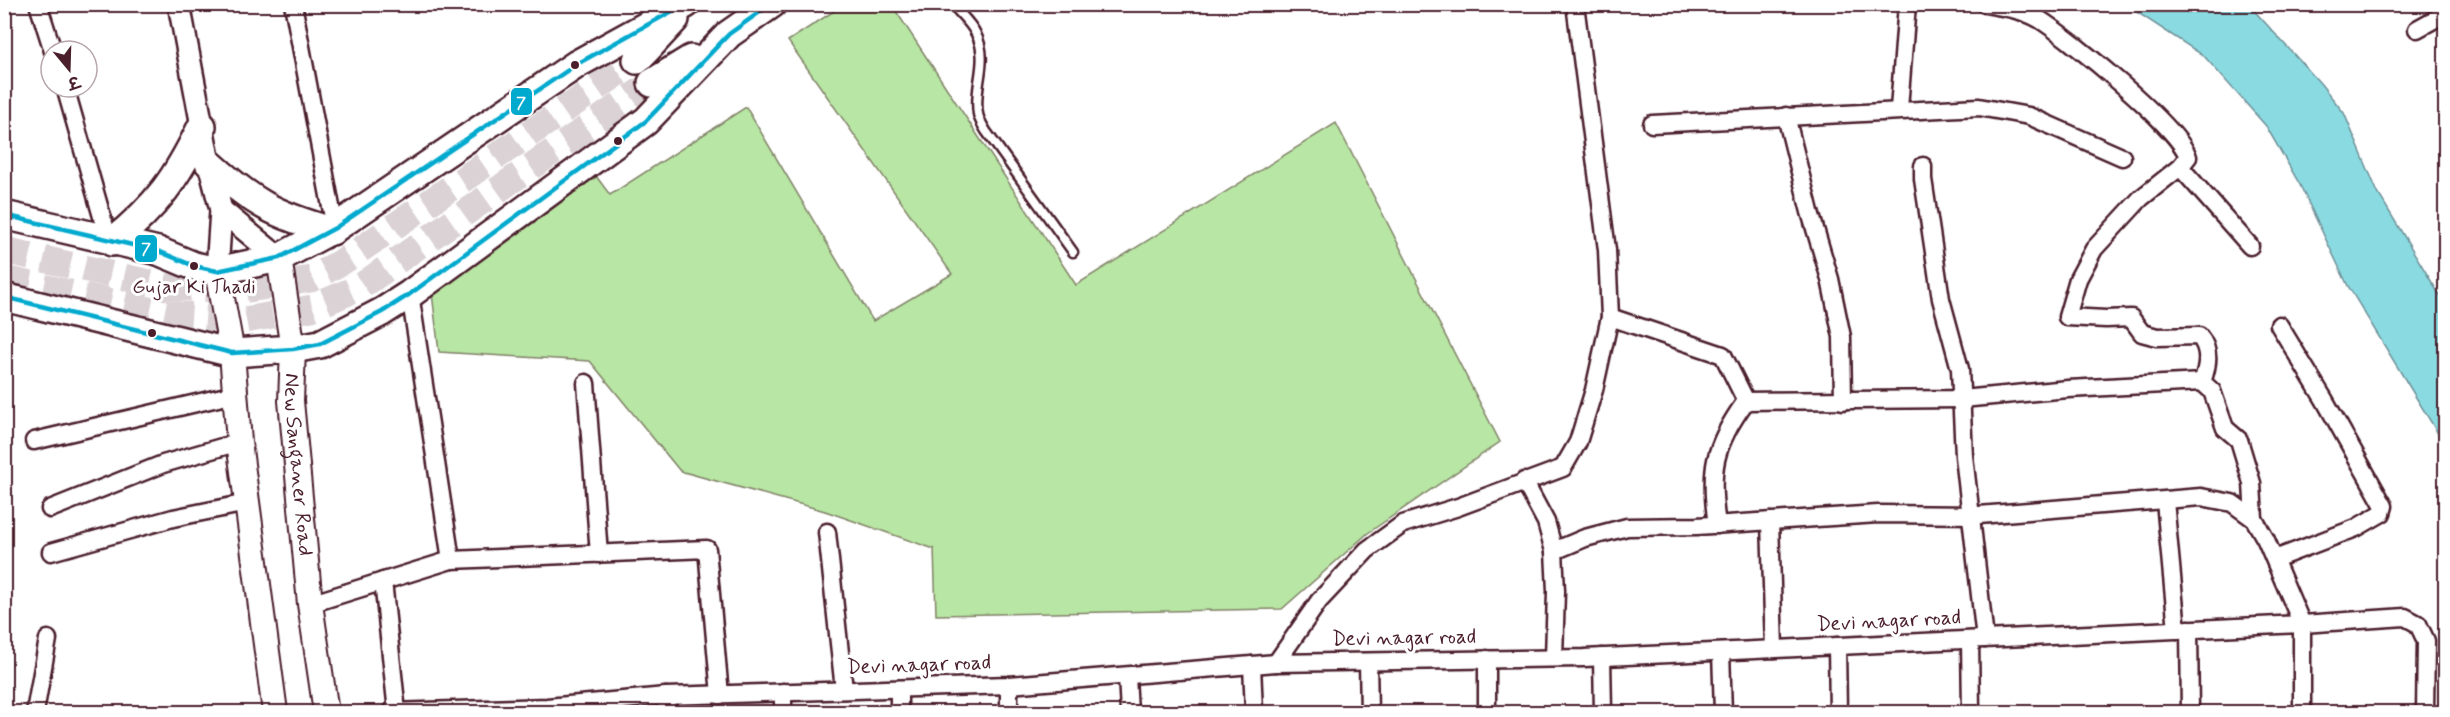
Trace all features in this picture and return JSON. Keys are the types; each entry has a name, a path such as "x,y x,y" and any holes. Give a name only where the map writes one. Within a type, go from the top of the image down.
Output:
{"main road":[{"path":"4,215 158,251 194,266 217,271 279,258 333,229 577,64 687,4"},
{"path":"637,60 687,4"},
{"path":"652,83 772,4"},
{"path":"4,297 232,353 293,350 320,344 382,312 410,294 646,121 729,34"},
{"path":"110,241 136,222 159,199 183,164 202,126"},
{"path":"209,164 261,205 291,219 333,229"},
{"name":"New Sanganer Road","path":"279,258 293,350 291,401 310,604 326,712"},
{"path":"217,271 232,353 238,442 275,712"}],"street":[{"path":"38,4 49,39"},
{"path":"179,4 209,164 221,210 217,271"},
{"path":"293,4 333,229"},
{"path":"1276,663 1319,601 1367,550 1403,524 1458,507 1563,468 1578,442 1594,390 1610,317 1607,250 1575,4"},
{"path":"1899,109 1907,4"},
{"path":"1985,4 2010,8 2037,18 2149,109 2185,147 2187,157 2180,168 2141,198 2094,249 2078,279 2067,317 2131,318 2142,333 2157,337 2199,336 2205,343 2209,364 2202,382"},
{"path":"2417,28 2445,13"},
{"path":"69,99 110,241"},
{"path":"1652,124 1899,109 1979,107 2029,116 2122,157"},
{"path":"1786,116 1810,212 1830,279 1842,337 1843,401"},
{"path":"1923,166 1941,299 1960,369 1964,456 1972,515 1977,640 1971,712"},
{"path":"2180,168 2250,246"},
{"path":"221,210 279,258"},
{"path":"410,294 451,560"},
{"path":"1610,317 1723,355 1746,401"},
{"path":"2275,559 2356,528 2382,513 2384,506 2279,325"},
{"path":"1746,401 1962,399 2068,389 2202,382 2212,391 2225,428 2239,440 2252,483 2254,519 2275,559 2302,624 2302,712"},
{"path":"586,383 599,554"},
{"path":"34,441 235,394"},
{"path":"1717,525 1713,470 1727,427 1746,401"},
{"path":"50,509 164,464 238,442"},
{"path":"1524,481 1546,522 1554,551 1556,591 1554,658"},
{"path":"1554,551 1586,538 1627,527 1717,525 1878,514 1972,515 2201,497 2232,503 2254,519"},
{"path":"2165,501 2183,630 2190,712"},
{"path":"51,552 173,518 247,503"},
{"path":"1770,521 1774,649"},
{"path":"827,532 844,690"},
{"path":"310,604 451,560 706,549 720,695"},
{"path":"383,581 397,712"},
{"name":"Devi nagar road","path":"391,712 547,710 666,704 720,695 1009,685 1276,663 1602,657 2183,630 2405,617 2418,624 2426,641 2425,712"},
{"path":"36,712 48,639"},
{"path":"1837,646 1839,712"},
{"path":"1721,651 1723,712"},
{"path":"1602,657 1603,712"},
{"path":"1487,659 1487,712"},
{"path":"1368,662 1369,712"},
{"path":"1252,665 1254,712"},
{"path":"1126,676 1129,712"},
{"path":"1009,685 1010,712"},
{"path":"899,689 899,712"},
{"path":"783,692 783,712"}],"lane":[{"path":"952,4 976,34 982,51 982,70 977,98 978,115 1073,252"}],"green space":[{"path":"843,5 892,5 1076,285 1336,123 1500,442 1368,533 1282,609 936,615 934,549 825,511 680,471 590,361 439,352 432,293 596,176 610,195 746,107 873,321 952,274 788,41"}],"water":[{"path":"2126,5 2249,5 2344,113 2378,193 2445,304 2445,445 2348,286 2299,183 2266,126 2204,56"}],"tunnel":[{"path":"4,250 167,287 242,290 311,279 348,258 637,60"},
{"path":"4,279 168,314 245,320 312,308 360,287 652,83"}],"transit line":[{"name":"7","path":"4,215 158,251 194,266 217,271 279,258 335,228 577,64 685,4"},
{"name":"7","path":"4,297 232,353 293,349 320,344 382,312 410,294 646,121 729,34 771,4"}],"place":[{"name":"Gujar Ki Thadi","path":"194,266"}]}
